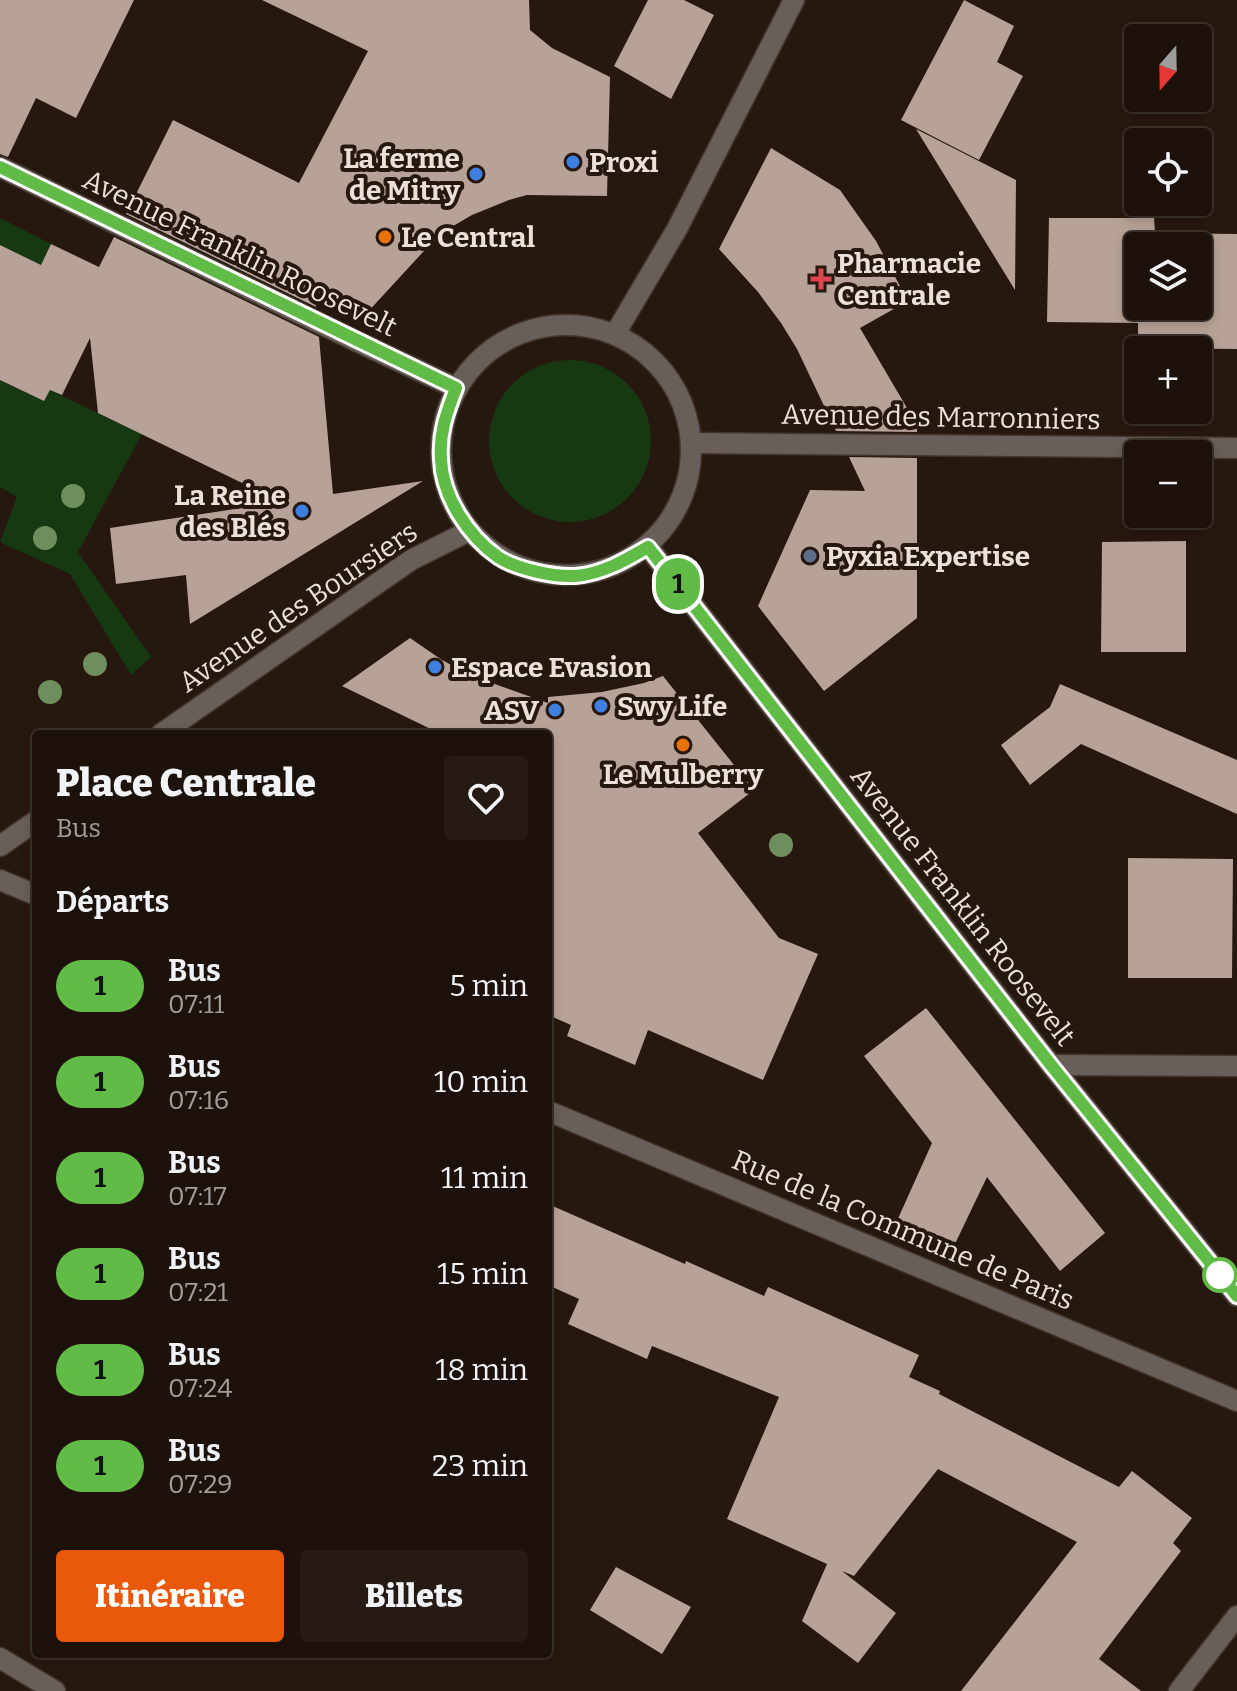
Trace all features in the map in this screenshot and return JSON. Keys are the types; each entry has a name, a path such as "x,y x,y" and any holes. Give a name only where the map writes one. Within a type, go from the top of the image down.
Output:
{"street":[{"path":"615,334 677,229 794,0"},
{"name":"Avenue Franklin Roosevelt","path":"0,167 456,388"},
{"path":"580,325 615,334 645,352 669,377 685,408 692,443 689,481 674,517 648,547 614,567 575,576 536,572 499,558 469,531 449,498 440,461 443,423 456,388 479,359 508,338 544,326 580,325"},
{"name":"Avenue des Marronniers","path":"692,443 1237,448"},
{"name":"Avenue des Boursiers","path":"167,730 411,560 469,531"},
{"name":"Avenue Franklin Roosevelt","path":"648,547 1051,1065 1237,1296"},
{"path":"0,846 32,824"},
{"path":"0,880 32,893"},
{"path":"1051,1065 1237,1066"},
{"name":"Rue de la Commune de Paris","path":"552,1113 1237,1401"},
{"path":"1179,1691 1237,1616"},
{"path":"0,1658 55,1691"}],"green space":[{"path":"0,218 51,244 41,265 0,245"},
{"path":"570,360 601,367 627,384 644,410 651,441 644,472 627,498 601,515 570,522 539,515 513,498 496,472 489,441 496,410 513,384 539,367"},
{"path":"0,380 44,401 50,390 142,434 78,552 151,657 131,675 70,574 0,542 17,497 0,487"}],"building":[{"path":"0,0 134,0 76,118 36,98 8,157 0,154"},
{"path":"262,0 529,0 530,30 552,48 610,77 607,196 527,195 472,215 448,229 423,252 365,315 314,290 316,307 126,214 173,120 299,183 368,51"},
{"path":"648,0 684,0 714,15 671,99 614,66"},
{"path":"964,0 1014,26 997,62 1023,76 979,160 901,120"},
{"path":"916,129 1016,180 1015,290"},
{"name":"Pharmacie Centrale","path":"771,148 840,190 876,241 908,301 860,328 917,425 917,432 836,431 797,349 781,323 719,249"},
{"path":"1049,218 1154,218 1155,232 1124,232 1124,320 1212,320 1212,234 1237,234 1237,349 1212,349 1212,336 1138,336 1138,323 1047,322"},
{"path":"114,237 319,337 333,494 423,481 190,624 186,575 116,584 110,528 281,502 98,413 90,338 62,395 50,390 44,401 0,380 0,245 41,265 51,244 99,267"},
{"path":"849,457 917,458 917,618 824,691 758,606 810,490 865,491"},
{"path":"1186,541 1186,652 1101,652 1102,542"},
{"path":"410,638 457,668 548,703 548,697 602,692 663,676 754,790 698,833 779,938 818,954 763,1080 648,1030 635,1065 567,1036 571,1025 552,1017 552,730 433,730 342,686"},
{"path":"1060,684 1237,760 1237,814 1081,744 1030,785 1001,745 1050,707"},
{"path":"1128,858 1233,859 1232,978 1128,978"},
{"path":"926,1008 1105,1233 1060,1271 987,1177 953,1248 896,1223 932,1143 864,1056"},
{"path":"552,1206 764,1296 768,1287 919,1355 909,1377 1119,1487 1132,1471 1192,1518 1173,1543 1181,1551 1099,1659 1141,1691 961,1691 1077,1542 938,1469 854,1576 842,1571 896,1613 858,1663 802,1621 827,1564 727,1519 779,1397 652,1346 647,1359 568,1324 579,1299 552,1287"},
{"path":"616,1567 691,1607 662,1654 590,1610"}],"bus line":[{"name":"1","path":"0,167 456,388 443,423 440,461 449,498 469,531 499,558 536,572 575,576 614,567 648,547 1051,1065 1237,1296"}],"place":[{"name":"Proxi","path":"573,162"},
{"name":"La ferme de Mitry","path":"476,174"},
{"name":"Le Central","path":"385,237"},
{"name":"Pharmacie Centrale","path":"821,279"},
{"name":"La Reine des Blés","path":"302,511"},
{"name":"Pyxia Expertise","path":"810,556"},
{"name":"Espace Evasion","path":"435,667"},
{"name":"Swy Life","path":"601,706"},
{"name":"ASV","path":"555,710"},
{"name":"Le Mulberry","path":"683,745"}]}
